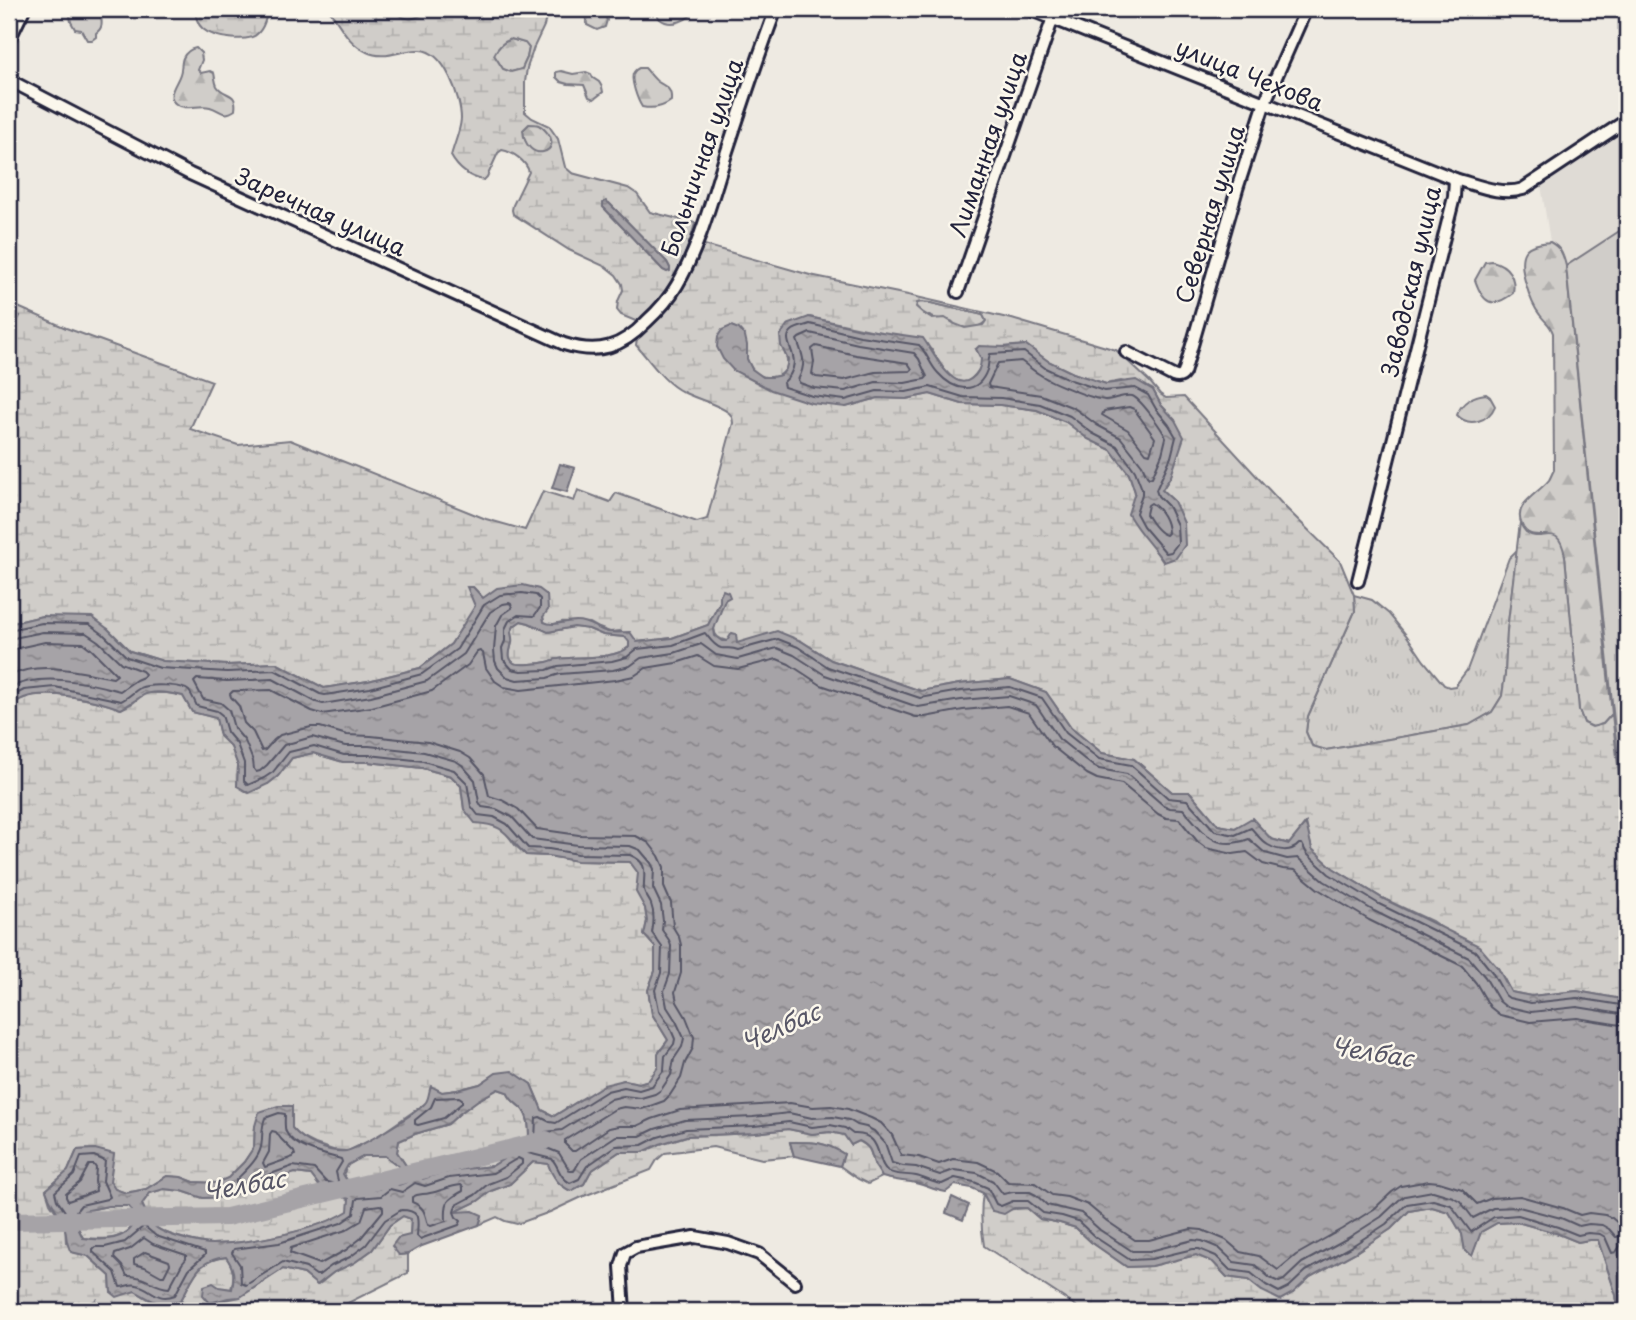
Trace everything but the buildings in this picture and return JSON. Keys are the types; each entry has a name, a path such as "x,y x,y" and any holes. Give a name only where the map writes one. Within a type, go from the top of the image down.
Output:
{"street":[{"path":"9,40 24,9"},
{"name":"Больничная улица","path":"625,341 662,306 678,284 698,239 755,64 776,9"},
{"name":"улица Чехова","path":"1029,9 1054,13 1455,179"},
{"name":"Северная улица","path":"1126,352 1178,378 1184,373 1265,102 1306,9"},
{"name":"Лиманная улица","path":"958,292 1054,13"},
{"name":"Заречная улица","path":"9,80 190,174 564,344 600,348 625,341"},
{"name":"Заводская улица","path":"1358,581 1454,197 1455,179 1509,192 1523,189 1627,120"},
{"path":"624,1311 621,1266 625,1253 636,1247 695,1237 728,1243 760,1254 795,1283"}],"shaded area":[{"path":"1627,127 1627,226 1555,273 1541,185"}],"green space":[{"path":"75,9 83,9 90,14 93,9 105,9 101,15 101,27 92,40 87,40 81,30 75,29 71,22 70,16"},
{"path":"195,9 268,9 259,32 253,37 239,39 214,35 203,29 196,18"},
{"path":"328,9 394,9 404,18 413,18 425,12 424,9 548,9 527,68 525,112 549,126 558,139 565,167 572,173 628,188 637,194 650,212 695,223 674,277 638,322 621,315 617,310 623,290 616,275 606,267 569,250 513,214 513,205 529,172 525,164 502,150 484,180 469,175 454,161 451,156 461,119 460,110 455,88 437,58 420,50 387,55 367,52 349,39","holes":["511,39 525,43 529,48 522,69 511,72 503,69 494,55 501,45","529,124 542,127 550,138 551,145 548,150 537,152 530,148 525,141 523,130","609,203 667,262 670,268 667,272 603,207"]},
{"path":"590,9 602,9 607,20 605,27 597,30 587,25 586,14"},
{"path":"654,9 695,9 685,19 669,23 660,19"},
{"path":"511,39 525,43 529,48 522,69 511,72 503,69 494,55 501,45"},
{"path":"196,48 201,53 202,60 198,70 201,73 214,73 217,86 234,100 235,110 225,113 206,106 180,106 173,101 172,94 183,58 188,51"},
{"path":"645,68 668,89 671,101 657,107 642,107 633,79 635,70"},
{"path":"556,72 591,74 599,82 603,92 594,99 589,97 584,85 561,82 556,77"},
{"path":"529,124 537,124 548,133 552,141 545,151 539,153 526,143 523,130"},
{"path":"1627,226 1627,844 1566,266"},
{"path":"1550,242 1561,252 1566,266 1612,714 1603,724 1593,727 1584,723 1579,710 1565,556 1546,535 1526,531 1520,518 1523,505 1549,480 1554,470 1553,333 1533,302 1522,265 1527,249 1536,244"},
{"path":"701,244 810,275 1012,319 1116,350 1160,394 1166,398 1184,397 1283,505 1340,561 1354,595 1355,611 1308,716 1306,732 1312,746 1326,750 1469,725 1492,712 1502,696 1520,522 1526,532 1532,535 1558,538 1565,556 1579,710 1584,723 1592,727 1603,724 1612,714 1627,844 1627,1000 1577,991 1531,996 1511,992 1498,968 1432,921 1382,898 1333,868 1312,849 1305,824 1290,844 1271,839 1252,819 1235,828 1218,825 1190,792 1172,792 1134,759 1102,753 1071,728 1046,692 1010,679 921,691 831,660 801,641 737,643 730,638 727,641 716,635 714,630 725,600 720,602 708,625 672,638 637,642 620,631 610,632 590,623 562,622 550,625 544,622 543,616 483,598 473,587 468,587 476,606 451,644 420,668 368,681 324,688 276,663 227,665 163,661 130,651 108,629 42,616 9,624 9,338 20,316 9,310 9,303 66,328 212,381 190,429 238,445 290,440 486,519 525,530 543,491 574,501 578,490 610,502 616,493 697,522 707,519 733,423 732,416 719,407 676,388 636,345 637,338 685,282","holes":["917,303 983,315 986,321 983,325 965,328 945,318 932,319 916,307","809,317 889,334 932,350 948,374 962,382 972,378 980,367 981,358 976,349 1026,345 1048,361 1073,373 1106,384 1121,381 1153,390 1161,405 1175,420 1171,476 1162,490 1174,501 1163,562 1153,547 1129,474 1111,450 1088,439 1066,422 1037,410 962,404 930,394 906,399 878,398 846,407 733,370 731,326 743,334 748,363 752,369 764,377 771,377 783,373 787,361 785,353"]},
{"path":"1492,261 1510,272 1514,287 1513,293 1506,298 1489,302 1481,294 1475,280 1485,262"},
{"path":"917,303 983,315 986,321 976,327 959,327 952,321 924,314 916,307"},
{"path":"1486,394 1495,406 1484,419 1473,422 1457,415 1468,400"},
{"path":"1517,550 1502,696 1492,712 1470,725 1326,750 1312,746 1306,732 1308,716 1355,611 1354,595 1372,600 1389,614 1444,685 1455,686 1467,670 1509,558"},
{"path":"521,621 549,632 573,627 589,629 603,635 625,637 630,642 629,647 605,656 517,664 510,656 511,632"},
{"path":"145,693 183,696 192,712 216,718 220,736 231,747 238,766 237,786 268,784 292,758 313,753 343,762 422,768 451,776 461,786 464,809 504,830 526,855 577,861 630,862 639,873 637,892 645,908 647,921 644,935 655,947 655,971 648,990 652,1014 668,1040 658,1053 658,1067 649,1080 639,1083 623,1080 554,1116 542,1110 531,1084 497,1073 480,1084 442,1092 375,1138 348,1151 333,1150 315,1144 299,1136 292,1128 255,1126 254,1147 244,1162 228,1178 216,1183 194,1182 167,1176 146,1189 126,1193 114,1189 95,1149 77,1150 68,1171 46,1190 50,1203 65,1225 66,1243 88,1256 110,1276 111,1292 135,1291 153,1302 170,1304 181,1300 202,1266 226,1257 233,1272 231,1289 219,1288 210,1303 240,1297 283,1269 304,1274 318,1285 334,1272 354,1263 372,1250 390,1225 403,1216 411,1219 410,1235 399,1255 408,1254 408,1273 332,1311 91,1311 96,1300 76,1311 9,1311 9,705 34,696 59,695 121,709"},
{"path":"498,1089 507,1092 527,1117 529,1139 518,1150 492,1166 447,1171 423,1179 407,1167 397,1152 399,1141 448,1124 478,1100"},
{"path":"788,1129 812,1134 830,1132 845,1135 851,1145 859,1141 869,1149 882,1177 868,1184 858,1179 840,1166 844,1154 818,1143 790,1143 794,1156 762,1159 713,1147 665,1153 651,1170 517,1224 497,1217 479,1225 482,1216 452,1213 478,1201 491,1191 510,1184 533,1162 548,1164 556,1180 571,1191 584,1184 591,1171 619,1152 643,1152 687,1136"},
{"path":"364,1156 385,1156 404,1170 407,1182 377,1190 357,1190 343,1174 348,1165"},
{"path":"294,1173 311,1175 321,1188 349,1199 349,1211 283,1235 212,1244 160,1230 151,1222 142,1204 150,1193 164,1189 203,1198 226,1197"},
{"path":"983,1193 992,1211 1027,1208 1040,1219 1076,1228 1127,1267 1152,1266 1196,1255 1213,1262 1227,1277 1248,1280 1262,1291 1293,1293 1310,1277 1391,1229 1409,1211 1432,1207 1449,1212 1462,1234 1465,1251 1472,1255 1481,1232 1497,1223 1517,1222 1578,1242 1598,1240 1616,1295 1618,1311 1080,1311 984,1246 981,1220"},
{"path":"108,1206 128,1206 137,1216 134,1224 116,1237 83,1238 76,1224 84,1211"}],"water":[{"path":"606,201 667,262 670,271 663,270 603,207"},
{"path":"809,317 861,329 923,338 943,368 957,380 964,382 979,370 981,359 976,349 979,346 1026,345 1048,361 1073,373 1106,384 1136,380 1153,390 1184,437 1171,476 1162,490 1174,501 1184,523 1185,545 1176,558 1164,562 1128,514 1135,492 1129,474 1111,450 1088,439 1066,422 1037,410 962,404 930,394 906,399 878,398 846,407 811,403 771,390 733,370 717,347 718,336 722,330 731,326 739,329 745,336 747,359 752,369 763,377 781,375 788,360 781,346 780,336 787,325"},
{"path":"560,464 575,468 567,492 552,488"},
{"path":"523,585 539,589 547,595 548,610 543,617 544,622 552,624 581,621 608,632 630,632 637,642 672,638 708,625 723,590 728,592 730,597 725,600 714,629 715,636 722,641 727,641 732,633 736,634 737,643 777,631 801,641 831,660 921,691 1010,679 1046,692 1071,728 1102,753 1134,759 1172,792 1190,792 1218,825 1235,828 1252,818 1271,839 1289,844 1306,823 1312,849 1333,868 1382,898 1479,946 1498,968 1511,992 1531,996 1577,991 1627,1000 1627,1247 1622,1255 1627,1311 1618,1311 1616,1295 1598,1240 1578,1242 1517,1222 1497,1223 1481,1232 1472,1256 1465,1251 1462,1234 1449,1212 1432,1207 1409,1211 1391,1229 1310,1277 1293,1293 1280,1300 1248,1280 1227,1277 1213,1262 1196,1255 1152,1266 1127,1267 1076,1228 1040,1219 1027,1208 1014,1208 1004,1214 992,1211 983,1193 972,1188 955,1185 946,1192 882,1177 869,1149 859,1141 851,1145 844,1135 830,1132 812,1134 788,1129 686,1136 643,1152 619,1152 591,1171 584,1184 571,1191 556,1180 548,1164 533,1162 510,1184 491,1191 455,1212 473,1211 482,1215 479,1225 422,1246 408,1254 399,1255 392,1246 398,1238 410,1235 411,1219 403,1216 390,1225 372,1250 317,1285 304,1274 283,1269 240,1297 210,1303 203,1295 204,1286 213,1283 232,1289 233,1272 226,1257 202,1266 181,1300 162,1303 135,1291 117,1297 111,1292 110,1276 88,1256 71,1252 61,1219 46,1190 68,1171 77,1150 95,1149 114,1154 110,1181 115,1189 126,1193 146,1189 167,1176 194,1182 216,1183 228,1178 254,1147 259,1112 278,1106 292,1106 292,1128 297,1133 324,1148 346,1151 375,1137 421,1107 427,1100 431,1086 442,1092 457,1090 480,1084 496,1073 512,1071 531,1084 542,1110 554,1116 604,1085 624,1080 639,1083 649,1080 658,1067 658,1054 668,1040 652,1014 648,990 655,971 655,947 644,935 647,921 645,908 636,892 638,873 630,862 577,861 526,855 500,829 475,823 464,809 461,786 451,776 422,768 343,762 313,753 292,758 278,776 249,793 237,786 238,766 231,747 220,736 216,718 192,712 183,696 156,692 146,694 121,709 59,695 24,698 9,705 9,624 42,616 92,617 130,651 163,661 227,665 276,663 324,688 368,681 420,668 451,644 475,606 467,587 473,587 483,598 497,588","holes":["521,621 548,632 574,627 589,629 603,635 625,637 629,647 605,656 517,664 510,656 511,632","498,1089 507,1092 527,1117 529,1139 518,1150 492,1166 447,1171 423,1179 407,1167 397,1152 399,1141 448,1124 478,1100","364,1156 385,1156 404,1170 407,1182 399,1185 389,1181 379,1189 360,1191 349,1184 343,1174 348,1165","295,1173 311,1175 321,1188 349,1199 348,1211 301,1230 245,1241 212,1244 200,1243 160,1230 151,1222 142,1204 150,1193 164,1189 203,1198 226,1197","108,1206 128,1206 137,1216 129,1230 115,1238 83,1238 76,1224 84,1211"]},
{"path":"790,1142 818,1143 837,1150 844,1154 840,1166 794,1156"},
{"path":"952,1197 969,1205 963,1220 946,1213"}],"waterway":[{"name":"Челбас","path":"9,1221 227,1217 546,1140"}]}
